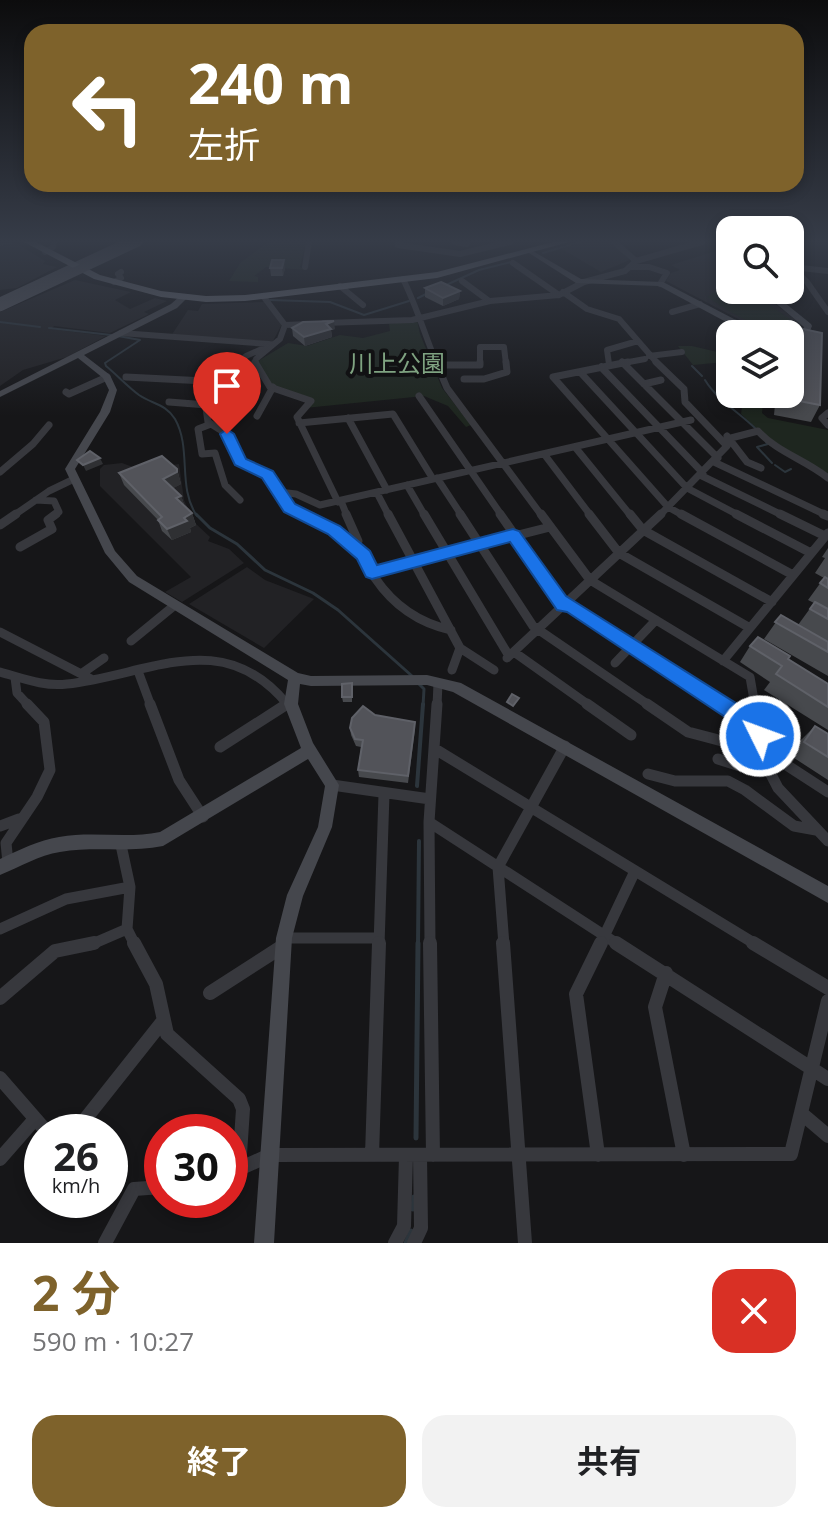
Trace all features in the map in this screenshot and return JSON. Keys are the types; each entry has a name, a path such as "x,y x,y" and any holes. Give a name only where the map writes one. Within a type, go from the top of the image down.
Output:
{"street":[{"path":"0,394 181,300"},
{"path":"266,300 285,325"},
{"path":"357,300 363,305"},
{"path":"413,300 447,388 590,580 750,677 761,749 769,770 778,788 828,841"},
{"path":"285,325 363,321 389,323 498,300"},
{"path":"510,656 668,507 727,446 685,402 684,389 647,357 638,341 615,316 587,309 572,300"},
{"path":"692,300 729,320"},
{"path":"672,312 700,304"},
{"path":"782,304 802,320"},
{"path":"285,325 280,339 255,362 267,384 311,401 297,417 299,423 340,501 372,572 412,617 428,625 451,630"},
{"path":"116,335 273,344"},
{"path":"804,335 817,344"},
{"path":"638,341 607,350 605,366 702,474 826,534 723,661"},
{"path":"273,344 246,355 231,368 221,393 207,405 206,414 211,424 227,434 240,462 268,475 289,508 361,547"},
{"path":"464,379 476,379 507,372 504,347 480,347 476,379"},
{"path":"682,352 553,377 668,507 793,575"},
{"path":"78,354 112,383 112,396 70,469 120,566 133,579 295,678 311,681 433,681 456,687 828,895"},
{"path":"622,362 687,421 716,460 828,516"},
{"path":"439,365 480,365"},
{"path":"580,372 687,488 811,553"},
{"path":"66,392 69,394 107,377"},
{"path":"126,377 225,382"},
{"path":"644,384 661,380"},
{"path":"257,416 273,387"},
{"path":"419,396 513,535 565,604 759,728"},
{"path":"169,402 207,405"},
{"path":"828,413 822,418 828,425"},
{"path":"299,423 393,414 538,630 688,732 716,742 723,739 761,749 828,792"},
{"path":"348,418 387,490"},
{"path":"701,418 731,438 747,462 761,468"},
{"path":"279,492 296,494 320,505 687,421"},
{"path":"211,424 198,429 202,454 215,453 225,485 240,500"},
{"path":"0,472 20,453 36,445 49,425"},
{"path":"731,438 758,431 769,443 812,465 828,478"},
{"path":"575,447 643,530 772,602"},
{"path":"544,454 619,553 750,628"},
{"path":"0,525 74,479"},
{"path":"407,485 510,656 631,735"},
{"path":"377,493 460,648 494,670"},
{"path":"20,547 52,529 48,520 59,512 54,501 36,500"},
{"path":"372,572 550,527"},
{"path":"131,641 175,605"},
{"path":"615,663 656,620"},
{"path":"0,632 86,676"},
{"path":"452,670 460,648"},
{"path":"86,676 104,658"},
{"path":"0,672 45,684 67,684 86,676 138,671 195,660 239,665 259,676 289,704 310,750 332,785 325,827 295,895 284,942 264,1243"},
{"path":"138,671 179,780 203,817"},
{"path":"15,678 17,693 44,722 50,770 37,797 6,843 4,865 42,848 64,844 121,845 163,839 310,750"},
{"path":"220,747 289,704 295,678"},
{"path":"418,1235 429,822 435,749 433,681"},
{"path":"525,1243 498,867 529,806 565,746"},
{"path":"435,749 828,988"},
{"path":"718,759 759,772 769,770"},
{"path":"648,774 677,782 718,779 735,783 768,804 796,828 816,830"},
{"path":"332,785 430,799"},
{"path":"372,1155 384,794"},
{"path":"0,826 21,819"},
{"path":"429,822 828,1079"},
{"path":"121,845 130,887 127,929 156,984 167,1034 239,1099 242,1114"},
{"path":"598,1155 576,994 635,871"},
{"path":"0,929 66,899 130,887"},
{"path":"0,998 55,951 84,947 127,929"},
{"path":"210,993 284,942 379,938"},
{"path":"666,973 655,1007 684,1155"},
{"path":"248,1165 270,1155 791,1154 828,1001"},
{"path":"89,1114 163,1021"},
{"path":"0,1078 31,1114"},
{"path":"801,1113 828,1136"},
{"path":"0,1159 24,1132"},
{"path":"395,1243 404,1226 420,1155"},
{"path":"105,1243 134,1189 144,1188"},
{"path":"404,1226 418,1235"}],"shaded area":[{"path":"28,300 115,300 130,309 150,300 167,301 144,312 149,314 110,333 54,326 51,329 106,336 67,357 23,370 0,386 0,312"},
{"path":"702,300 716,300 716,304 776,304 796,320 740,320"},
{"path":"264,302 282,324 272,343 171,336 188,310 198,311 202,304"},
{"path":"122,463 141,470 179,464 184,500 194,522 210,537 208,541 229,549 244,563 182,602 165,592 191,577 100,486 100,469 104,465"},
{"path":"247,567 265,580 314,599 264,648 189,604"}],"green space":[{"path":"718,304 768,304 790,320 747,320"},
{"name":"川上公園","path":"417,320 442,388 471,425 466,427 448,406 424,396 305,408 310,402 270,387 258,361 288,343 307,346 340,335 363,338 390,331 389,324"},
{"path":"678,346 716,352 716,363 693,365"},
{"path":"742,408 763,408 762,413 768,418 828,430 828,476 773,444 741,414"}],"building":[{"path":"334,321 326,324 331,329 304,337 292,328 303,322"},
{"path":"804,329 822,333 820,405 804,402"},
{"path":"90,451 100,458 83,465 77,460"},
{"path":"162,456 177,469 177,472 163,479 181,496 176,498 192,513 184,518 187,521 167,529 158,520 162,517 119,473"},
{"path":"825,577 828,579 828,588 820,583"},
{"path":"815,602 828,609 828,619 810,609"},
{"path":"781,615 828,642 828,652 775,622"},
{"path":"758,637 828,684 828,707 776,674 782,666 750,646"},
{"path":"352,683 352,697 342,697 342,684"},
{"path":"512,694 519,698 513,706 507,702"},
{"path":"363,706 375,715 415,722 408,776 358,770 363,740 355,739 350,728 352,718"},
{"path":"815,726 828,734 828,757 804,742"}],"waterway":[{"path":"270,300 330,302 364,315 409,301"},
{"path":"0,322 40,327"},
{"path":"49,328 111,335"},
{"path":"118,336 140,340 105,363 106,366 139,395 163,407 175,419 183,443 188,493 197,516"},
{"path":"692,366 702,376"},
{"path":"705,380 722,400 757,430"},
{"path":"766,442 768,444 757,447 772,463"},
{"path":"775,465 785,472 791,469"},
{"path":"196,514 210,528 237,544 265,570 313,593 338,610 412,676"},
{"path":"419,684 424,689 423,706"},
{"path":"417,786 423,704"},
{"path":"418,945 419,841"},
{"path":"416,1138 418,943"},
{"path":"413,1209 414,1197"},
{"path":"406,1243 411,1231"}],"route":[{"path":"227,434 240,462 268,475 289,508 334,530 364,555 372,572 513,535 564,606 567,603 759,728 760,736"}]}
